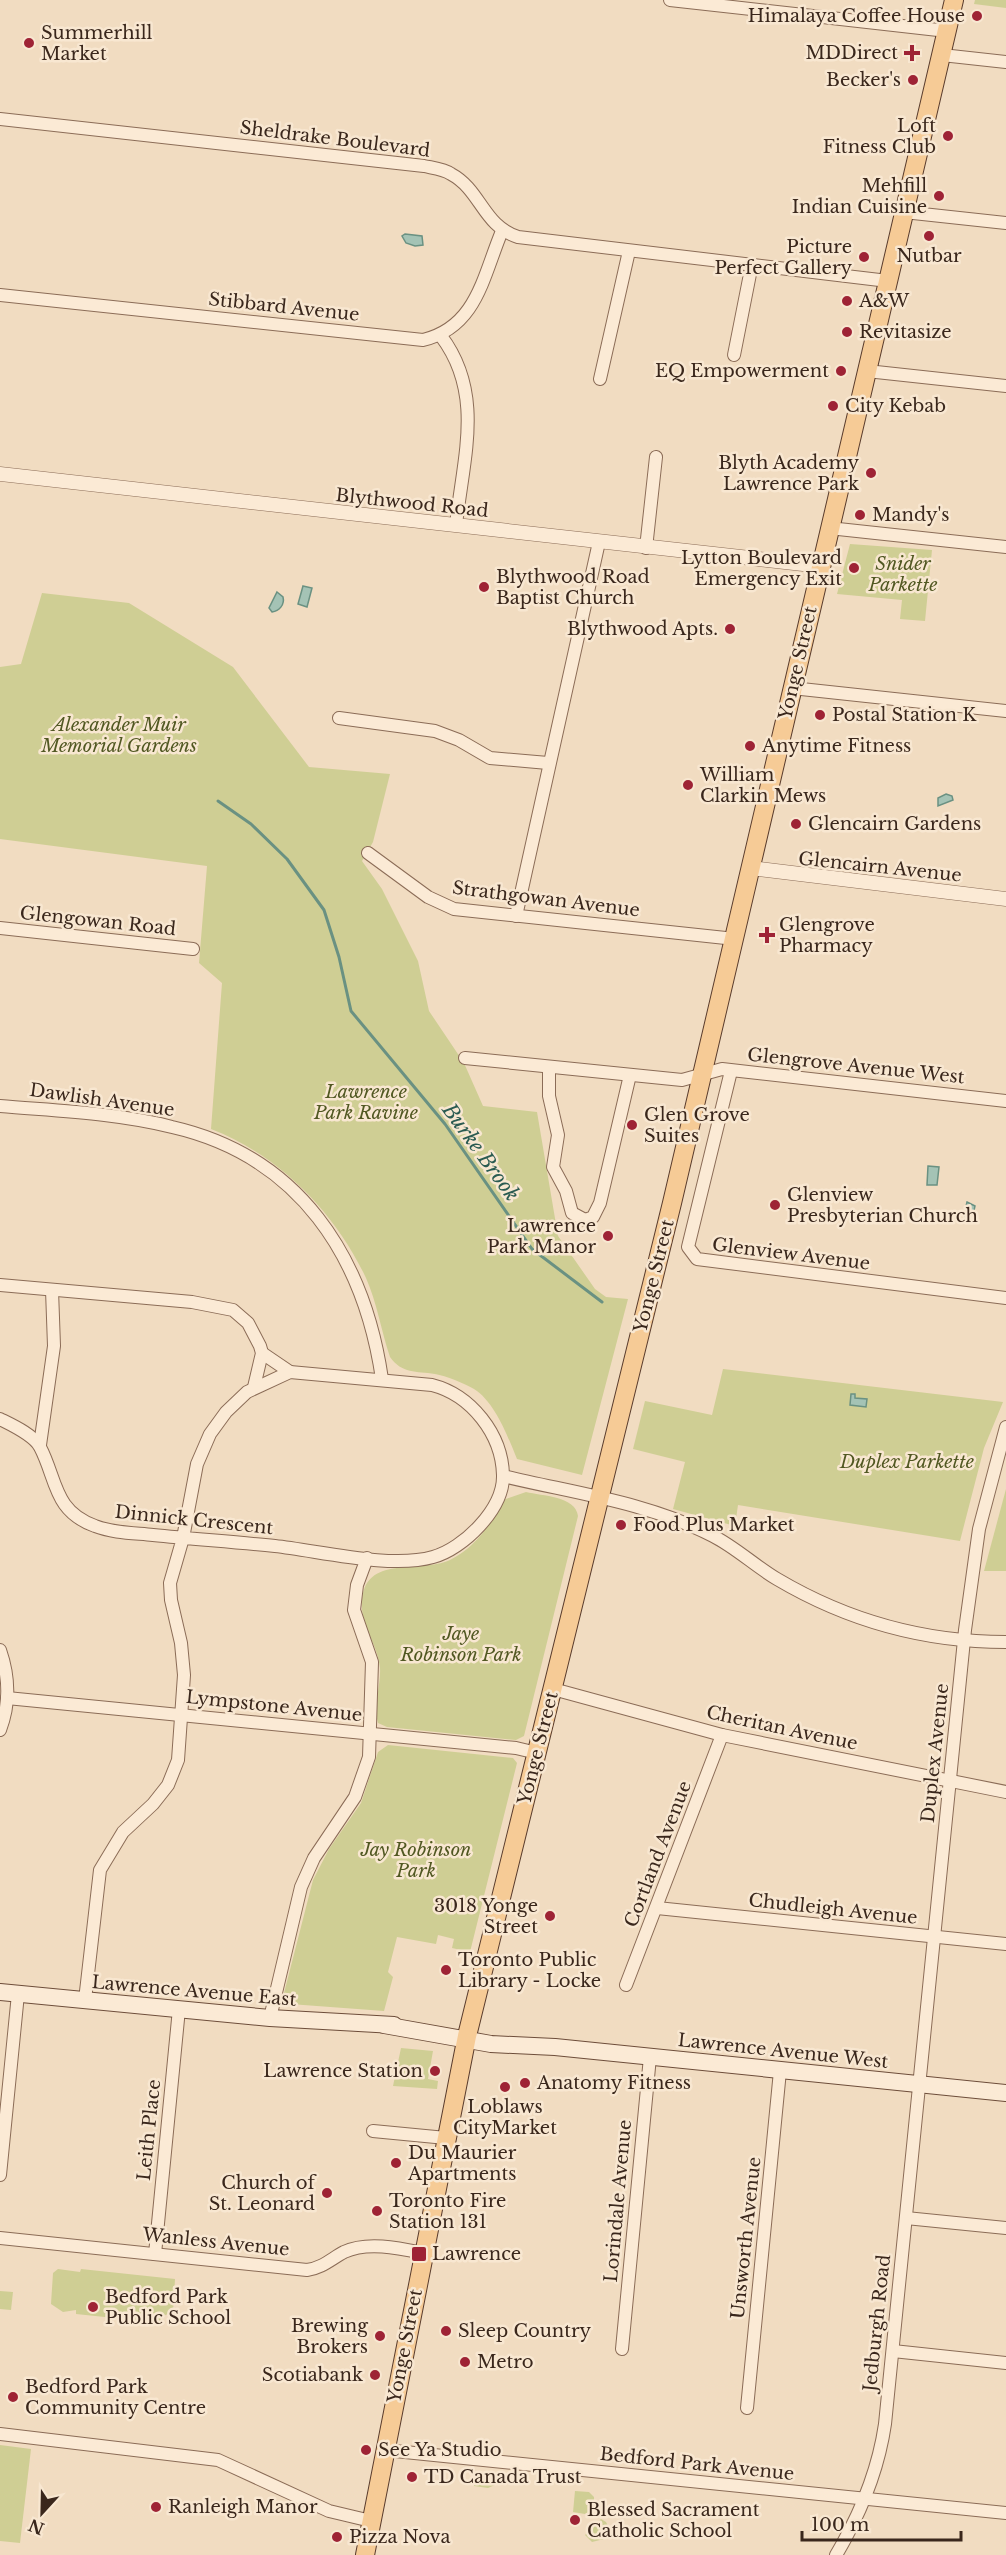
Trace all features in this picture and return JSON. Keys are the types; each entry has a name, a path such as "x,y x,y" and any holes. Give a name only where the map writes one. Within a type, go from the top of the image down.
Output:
{"main road":[{"name":"Yonge Street","path":"365,2555 467,2036 735,939 829,528 954,0"},
{"name":"Lawrence Avenue East","path":"0,1992 270,2018 384,2025 467,2036"},
{"name":"Lawrence Avenue West","path":"467,2036 528,2039 555,2047 1006,2092"}],"street":[{"path":"670,0 947,32"},
{"path":"942,55 1006,62"},
{"name":"Sheldrake Boulevard","path":"0,119 424,166 451,173 466,185 502,231"},
{"path":"904,212 1006,223"},
{"path":"456,525 468,399 464,376 441,336 459,322 474,302 502,231 518,237 888,281"},
{"path":"600,379 629,251"},
{"path":"734,355 752,264"},
{"name":"Stibbard Avenue","path":"0,296 423,340 441,336"},
{"path":"867,371 1006,386"},
{"path":"646,548 656,457"},
{"name":"Blythwood Road","path":"0,474 821,566"},
{"path":"829,528 1006,547"},
{"path":"516,916 598,542"},
{"path":"792,688 1006,711"},
{"path":"339,718 435,731 459,740 490,758 548,763"},
{"name":"Strathgowan Avenue","path":"368,853 442,905 465,911 735,939"},
{"name":"Glencairn Avenue","path":"751,868 1006,899"},
{"name":"Glengowan Road","path":"0,928 193,949"},
{"name":"Glengrove Avenue West","path":"465,1058 682,1080 722,1069 1006,1101"},
{"path":"549,1067 549,1096 558,1136 553,1167 566,1191 572,1213 585,1220 593,1217 600,1203 630,1075"},
{"name":"Glenview Avenue","path":"731,1071 688,1247 697,1259 1006,1298"},
{"name":"Dawlish Avenue","path":"0,1106 173,1127 216,1141 258,1163 295,1194 339,1247 368,1310 382,1379"},
{"path":"0,1285 221,1306 233,1310 248,1323 257,1337 262,1353 254,1387"},
{"path":"0,1419 40,1445 54,1346 52,1290"},
{"path":"262,1353 290,1372"},
{"path":"85,2000 100,1870 123,1832 153,1804 168,1785 178,1760 184,1665 170,1590 172,1572 183,1538 195,1475 205,1443 226,1412 254,1387 290,1372 382,1379 444,1388 465,1400 491,1433 503,1476 599,1496 712,1536 774,1577 837,1610 916,1635 964,1641 1006,1642"},
{"name":"Duplex Avenue","path":"920,2085 964,1641 979,1529 1006,1427"},
{"name":"Dinnick Crescent","path":"40,1445 52,1484 60,1497 86,1522 113,1530 367,1558 419,1560 446,1553 459,1546 485,1519 503,1476"},
{"path":"270,2018 301,1887 314,1858 349,1809 360,1787 369,1757 372,1662 354,1610 357,1585 367,1558"},
{"path":"0,1650 6,1671 8,1698 0,1730"},
{"name":"Cheritan Avenue","path":"553,1689 722,1735 1006,1792"},
{"name":"Lympstone Avenue","path":"8,1698 516,1748 537,1753"},
{"name":"Cortland Avenue","path":"626,1985 722,1735"},
{"name":"Chudleigh Avenue","path":"657,1908 1006,1944"},
{"path":"0,2175 18,1994"},
{"name":"Leith Place","path":"155,2254 179,2009"},
{"name":"Lorindale Avenue","path":"622,2349 650,2057"},
{"name":"Unsworth Avenue","path":"747,2408 780,2070"},
{"name":"Jedburgh Road","path":"836,2555 866,2499 884,2433 920,2085"},
{"path":"373,2131 446,2138"},
{"path":"906,2218 1006,2228"},
{"name":"Wanless Avenue","path":"0,2238 307,2270 318,2268 344,2252 361,2247 392,2248 423,2253"},
{"path":"893,2351 1006,2363"},
{"path":"0,2434 218,2460 329,2511 371,2521"},
{"name":"Bedford Park Avenue","path":"385,2450 1006,2513"}],"green space":[{"path":"975,0 1006,0 1006,8 974,4"},
{"name":"Snider Parkette","path":"850,544 932,550 925,621 900,619 902,600 837,594"},
{"name":"Alexander Muir Memorial Gardens","path":"42,593 129,603 233,667 309,767 390,774 373,842 362,861 382,889 418,961 429,1011 464,1063 483,1106 537,1112 558,1236 595,1289 606,1297 628,1299 582,1475 517,1459 500,1421 482,1395 444,1376 410,1371 399,1366 390,1357 366,1278 338,1231 321,1209 302,1188 260,1154 211,1129 222,983 199,963 207,866 0,839 0,667 21,664"},
{"name":"Duplex Parkette","path":"723,1369 1003,1402 984,1448 960,1541 738,1505 735,1526 673,1509 685,1462 633,1449 645,1401 712,1415"},
{"path":"1006,1489 1006,1571 984,1571"},
{"name":"Jaye Robinson Park","path":"526,1492 565,1501 576,1509 578,1516 524,1736 516,1740 387,1727 378,1723 376,1709 380,1668 362,1610 365,1587 372,1577 383,1571 437,1564 459,1555 475,1542 503,1500"},
{"name":"Jay Robinson Park","path":"388,1745 513,1758 517,1763 470,1952 452,1948 454,1939 438,1935 436,1944 397,1937 388,1972 393,1977 384,2011 290,2004 283,1997 313,1880 329,1849 361,1803 378,1752"},
{"path":"401,2048 433,2051 428,2079 438,2081 437,2089 393,2086"},
{"path":"58,2269 80,2272 81,2269 175,2279 173,2312 163,2316 162,2323 76,2314 76,2310 63,2312 51,2304 53,2273"},
{"path":"0,2291 13,2292 11,2310 0,2309"},
{"path":"0,2445 31,2449 20,2543 0,2541"},
{"path":"476,2476 494,2478 495,2485 488,2488 474,2486"},
{"path":"575,2491 589,2492 594,2497 594,2508 585,2514 573,2512"},
{"path":"601,2519 606,2522 611,2532 604,2539 592,2542 585,2535"}],"shaded area":[{"path":"405,234 422,236 423,245 415,246 406,243 402,236"},
{"path":"303,586 312,588 307,607 298,604"},
{"path":"277,592 283,597 283,603 279,609 272,612 269,608"},
{"path":"946,794 952,796 953,800 938,806 938,798"},
{"path":"928,1166 939,1167 937,1185 927,1185"},
{"path":"967,1202 975,1206 972,1220 966,1219 964,1215"},
{"path":"851,1394 855,1394 855,1398 867,1399 866,1407 850,1405"}],"waterway":[{"name":"Burke Brook","path":"218,801 251,824 287,859 324,910 339,957 351,1011 445,1124 532,1249 602,1302"}],"place":[{"name":"Himalaya Coffee House","path":"977,16"},
{"name":"Summerhill Market","path":"29,43"},
{"name":"MDDirect","path":"912,53"},
{"name":"Becker's","path":"913,80"},
{"name":"Loft Fitness Club","path":"948,136"},
{"name":"Mehfill Indian Cuisine","path":"939,196"},
{"name":"Nutbar","path":"929,236"},
{"name":"Picture Perfect Gallery","path":"864,257"},
{"name":"A&W","path":"847,301"},
{"name":"Revitasize","path":"847,332"},
{"name":"EQ Empowerment","path":"841,371"},
{"name":"City Kebab","path":"833,406"},
{"name":"Blyth Academy Lawrence Park","path":"871,473"},
{"name":"Mandy's","path":"860,515"},
{"name":"Lytton Boulevard Emergency Exit","path":"854,568"},
{"name":"Blythwood Road Baptist Church","path":"484,587"},
{"name":"Blythwood Apts.","path":"730,629"},
{"name":"Postal Station K","path":"820,715"},
{"name":"Anytime Fitness","path":"750,746"},
{"name":"William Clarkin Mews","path":"688,785"},
{"name":"Glencairn Gardens","path":"796,824"},
{"name":"Glengrove Pharmacy","path":"767,935"},
{"name":"Glen Grove Suites","path":"632,1125"},
{"name":"Glenview Presbyterian Church","path":"775,1205"},
{"name":"Lawrence Park Manor","path":"608,1236"},
{"name":"Food Plus Market","path":"621,1525"},
{"name":"3018 Yonge Street","path":"550,1916"},
{"name":"Toronto Public Library - Locke","path":"446,1970"},
{"name":"Lawrence Station","path":"435,2071"},
{"name":"Anatomy Fitness","path":"525,2083"},
{"name":"Loblaws CityMarket","path":"505,2087"},
{"name":"Du Maurier Apartments","path":"396,2163"},
{"name":"Church of St. Leonard","path":"327,2193"},
{"name":"Toronto Fire Station 131","path":"377,2211"},
{"name":"Lawrence","path":"419,2254"},
{"name":"Bedford Park Public School","path":"93,2307"},
{"name":"Sleep Country","path":"446,2331"},
{"name":"Brewing Brokers","path":"380,2336"},
{"name":"Metro","path":"465,2362"},
{"name":"Scotiabank","path":"375,2375"},
{"name":"Bedford Park Community Centre","path":"13,2397"},
{"name":"See Ya Studio","path":"366,2450"},
{"name":"TD Canada Trust","path":"412,2477"},
{"name":"Ranleigh Manor","path":"156,2507"},
{"name":"Blessed Sacrament Catholic School","path":"575,2520"},
{"name":"Pizza Nova","path":"337,2537"}],"park label":[{"name":"Lawrence Park Ravine","path":"366,1102"}]}
